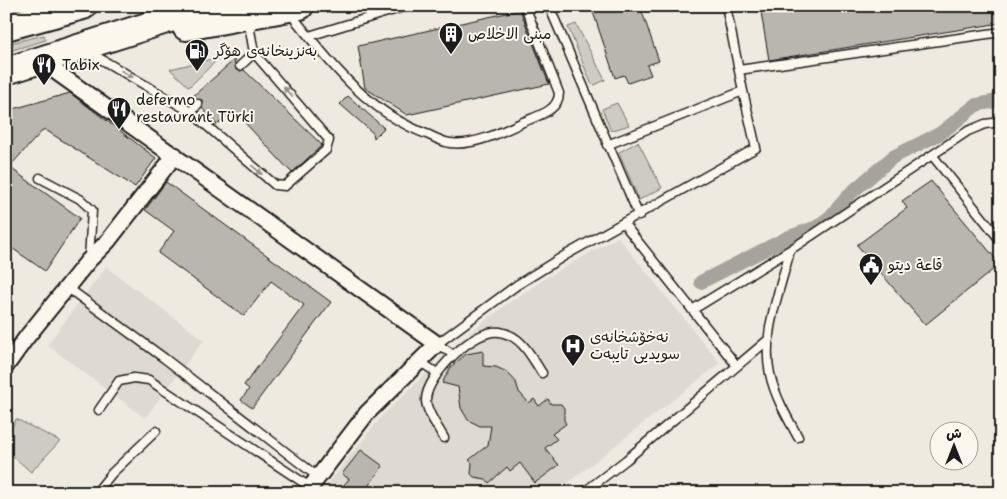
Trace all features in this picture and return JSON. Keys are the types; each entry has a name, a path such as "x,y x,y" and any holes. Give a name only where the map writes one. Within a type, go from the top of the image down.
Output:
{"highway":[{"path":"6,27 83,6"},
{"path":"6,71 104,42 210,6"},
{"path":"104,42 294,8"}],"street":[{"path":"53,57 175,155 437,344 368,413 311,486"},
{"path":"6,366 26,338 88,261 108,241 175,155"}],"lane":[{"path":"309,36 407,6"},
{"path":"294,8 309,36 356,91 418,131 450,143 486,139 544,113 559,100 559,93 526,6"},
{"path":"549,6 639,216"},
{"path":"454,355 437,344 516,286 564,256 639,216 756,148 726,6"},
{"path":"53,57 82,53 99,58 191,112 278,186 288,185 326,150 329,144 328,138 254,53 250,30 252,22 258,14"},
{"path":"739,70 1001,32"},
{"path":"240,66 254,53"},
{"path":"607,145 743,92"},
{"path":"191,112 198,104"},
{"path":"692,310 790,250 976,126 1001,122"},
{"path":"932,155 1001,241"},
{"path":"40,178 80,199 92,210 88,261"},
{"path":"624,224 737,366"},
{"path":"790,250 769,339 769,372 784,413 798,437"},
{"path":"68,288 164,358 311,486"},
{"path":"444,438 426,402 428,387 437,373 454,355 478,336 499,331 521,341 542,373"},
{"path":"583,493 626,460 769,339"},
{"path":"419,361 437,373"},
{"path":"99,410 119,381 134,378 149,380 311,486"},
{"path":"96,493 112,473 156,431"}],"shaded area":[{"path":"576,24 605,80 595,85 591,83 568,27"},
{"path":"44,35 46,40 6,52 6,44"},
{"path":"220,57 189,87 170,69"},
{"path":"617,103 629,125 611,131 602,109"},
{"path":"638,142 662,188 639,200 619,152"},
{"name":"نەخۆشخانەی سویدیی تایبەت","path":"618,237 720,363 555,493 321,493 381,417 458,342 507,304 546,278"},
{"path":"106,267 204,340 145,418 47,345"},
{"path":"16,419 60,441 31,472 6,450 6,440"}],"building":[{"path":"591,6 640,6 659,61 647,65 651,75 628,83 624,75 615,78"},
{"path":"760,6 1001,6 1001,23 769,60"},
{"name":"مبنى الاخلاص","path":"520,10 549,84 407,115 365,88 358,46"},
{"path":"234,60 236,70 244,70 322,145 292,173 233,110 217,125 202,108 202,100 194,100 192,97"},
{"path":"70,93 156,158 135,187 44,129 9,167 80,218 45,271 6,244 6,111"},
{"path":"348,96 384,128 374,138 373,133 340,104"},
{"path":"931,181 1000,264 925,325 857,245 907,208 902,201"},
{"path":"166,182 331,302 252,408 241,400 249,389 244,385 304,305 271,281 244,316 158,253 174,231 145,210"},
{"path":"483,351 483,366 496,367 507,372 516,382 519,392 529,403 534,399 539,406 548,399 551,404 561,404 564,408 566,424 552,434 557,439 545,448 559,465 535,483 520,463 510,471 507,467 489,483 486,479 474,477 471,474 472,463 469,460 488,445 491,426 480,426 468,420 461,408 458,387 442,383 451,367 466,354"},
{"path":"361,450 383,466 363,493 337,493 349,479 342,474"}],"waterway":[{"path":"701,282 789,237 817,227 830,217 851,193 893,157 941,133 976,105 1001,100"}],"place":[{"name":"مبنى الاخلاص","path":"451,55"},
{"name":"بەنزینخانەی هۆگر","path":"197,72"},
{"name":"Tabix","path":"44,86"},
{"name":"defermo restaurant Türki","path":"119,130"},
{"name":"قاعة ديتو","path":"871,286"},
{"name":"نەخۆشخانەی سویدیی تایبەت","path":"573,367"}]}
